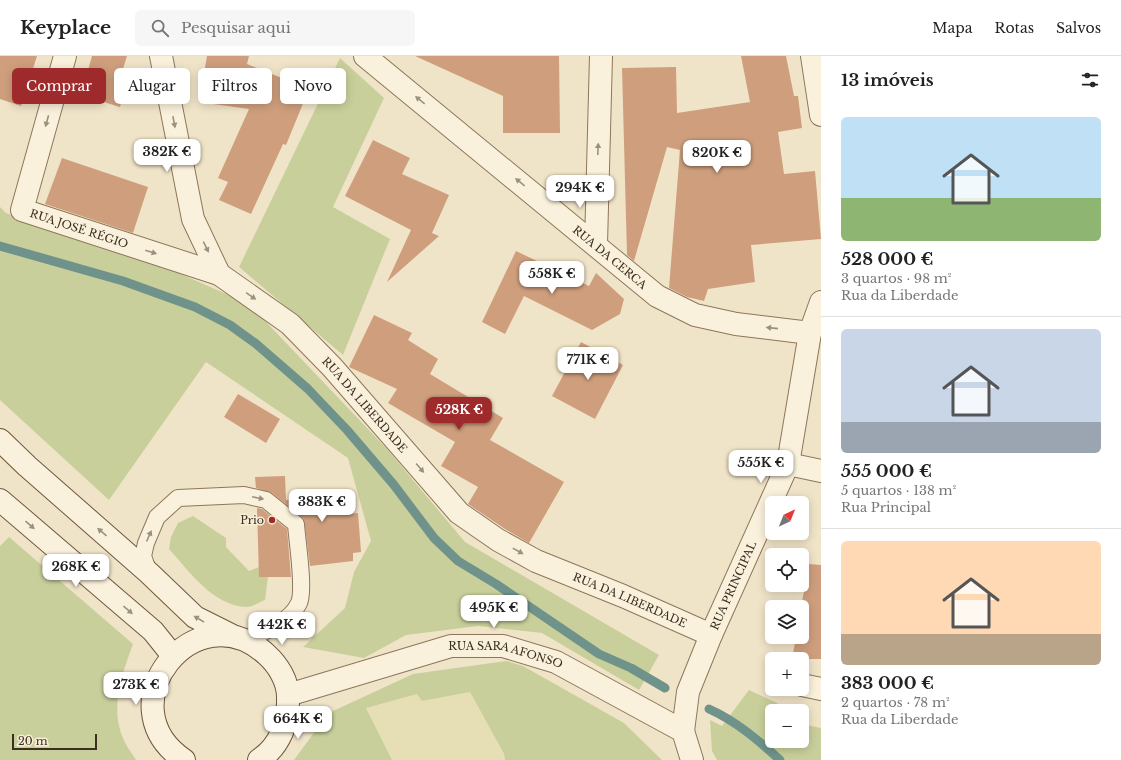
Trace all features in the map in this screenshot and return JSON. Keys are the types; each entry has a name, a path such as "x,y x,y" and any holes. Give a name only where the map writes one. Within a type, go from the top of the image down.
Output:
{"street":[{"name":"RUA JOSÉ RÉGIO","path":"65,56 22,210 219,274"},
{"name":"RUA DA LIBERDADE","path":"161,56 193,219 219,274 290,324 332,367 459,513 498,540 536,561 623,596 711,635"},
{"name":"RUA DA CERCA","path":"365,56 596,244 657,296 695,315 736,324 810,332"},
{"path":"596,244 601,56"},
{"path":"812,56 821,115"},
{"name":"RUA PRINCIPAL","path":"683,731 688,692 711,635 788,464 810,332 821,302"},
{"path":"0,440 27,466 149,573 196,617 260,649 274,661 283,677 288,695 288,713 284,731 274,746 259,760"},
{"path":"788,464 821,471"},
{"path":"0,500 153,631 172,656"},
{"path":"178,758 162,737 154,716 153,694 160,673 172,656 190,642 211,636 239,638"},
{"name":"RUA SARA AFONSO","path":"288,695 451,646 503,646 556,662 683,731"},
{"path":"809,686 821,689"},
{"path":"683,731 692,760"}],"lane":[{"path":"149,573 143,556 146,542 157,517 178,498 244,495 266,500 296,524 301,590 299,603 288,617 267,631 239,638"}],"shaded area":[{"path":"470,692 504,755 505,760 392,760 366,708 417,694 422,701"}],"green space":[{"path":"340,58 384,98 333,207 390,239 343,355 239,267 318,104 346,104 346,68 335,68"},
{"path":"0,207 6,213 158,264 249,304 387,449 465,542 659,655 639,690 542,633 478,626 406,635 364,658 303,647 345,608 354,572 371,541 348,458 206,362 109,500 0,400"},
{"path":"193,516 226,538 226,547 249,571 259,567 259,577 268,577 265,600 247,607 223,601 203,586 169,549 171,537 178,523"},
{"path":"9,537 133,644 119,691 118,714 119,726 123,738 136,760 0,760 0,546"},
{"path":"506,661 523,666 624,723 662,760 505,760 504,754 470,692 422,701 417,694 366,708 392,760 294,760 324,719 333,711 413,674"},
{"path":"749,690 778,704 765,704 765,748 809,748 809,725 821,728 821,760 717,760 712,751 710,720 722,726"}],"building":[{"path":"0,56 37,56 33,68 12,68 12,103 0,99"},
{"path":"92,56 127,56 123,68 114,68 114,104 121,104 120,107 106,103 106,68 89,68"},
{"path":"207,56 249,56 247,64 257,68 205,68"},
{"path":"415,56 559,56 560,133 503,133 503,96"},
{"path":"741,56 786,56 794,96 798,96 802,128 778,132 784,174 815,171 821,239 751,245 755,282 708,289 704,301 687,297 669,288 680,150 667,147 634,261 627,255 622,68 676,67 677,113 750,102"},
{"path":"272,74 280,77 280,104 303,104 286,145 283,144 251,214 219,200 228,182 218,178 249,109 213,104 272,104"},
{"path":"373,140 410,158 402,174 449,195 432,233 439,236 387,282 411,230 345,196"},
{"path":"62,158 148,187 133,233 45,204"},
{"path":"516,251 589,286 596,273 624,299 620,314 592,330 524,296 505,334 482,322"},
{"path":"374,315 412,333 408,340 438,359 430,374 503,418 490,440 564,482 529,543 468,504 478,487 441,466 455,442 388,403 397,389 349,367"},
{"path":"581,342 623,365 595,419 552,396"},
{"path":"238,394 280,419 266,443 224,417"},
{"path":"285,476 286,500 349,496 350,514 358,513 361,552 353,553 353,561 310,566 304,519 272,493 256,488 255,477"},
{"path":"257,508 262,509 287,529 291,577 259,577"},
{"path":"809,564 821,565 821,659 809,659 809,652 793,652 795,644 809,644 809,600 802,600 804,592 809,592"}],"waterway":[{"path":"0,246 123,281 195,307 230,325 255,343 308,389 347,430 394,485 434,538 458,561 496,584 599,654 631,668 665,688"},
{"path":"709,709 738,725 780,760"}],"place":[{"name":"Prio","path":"272,520"}]}
